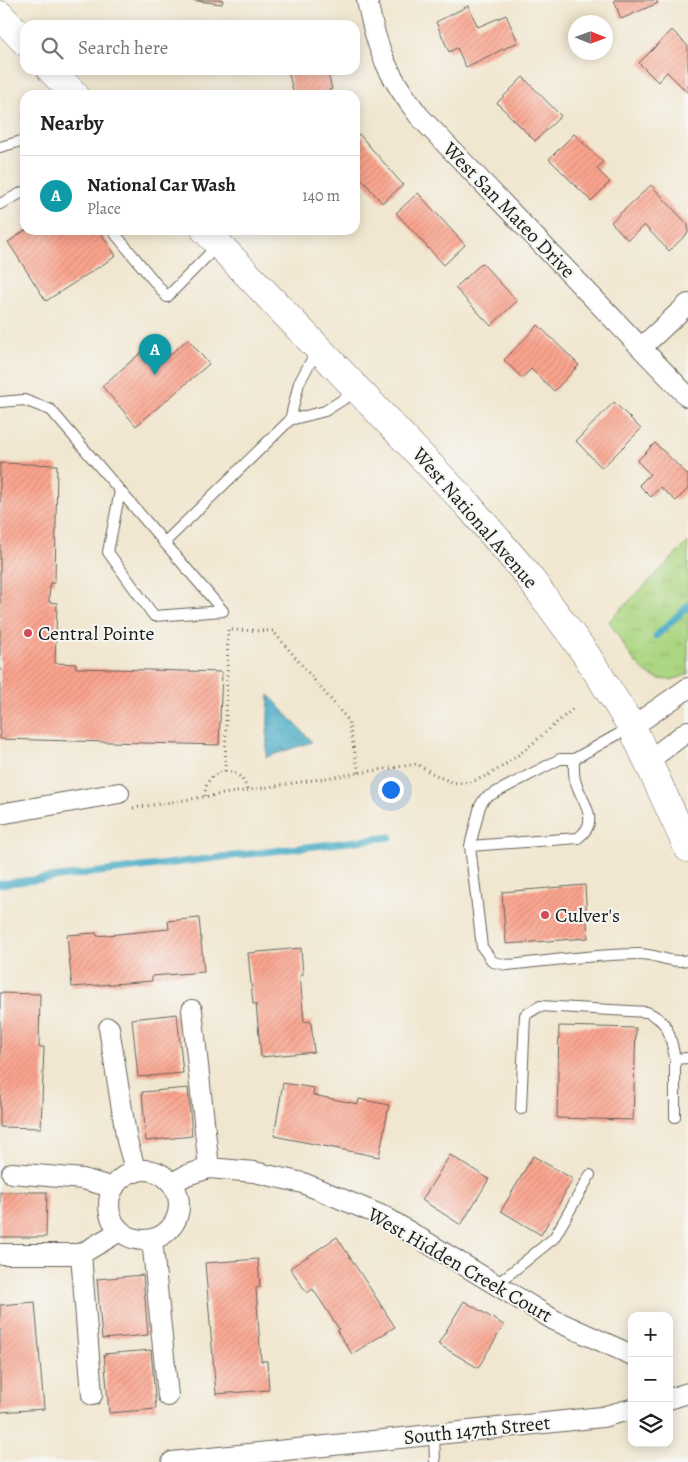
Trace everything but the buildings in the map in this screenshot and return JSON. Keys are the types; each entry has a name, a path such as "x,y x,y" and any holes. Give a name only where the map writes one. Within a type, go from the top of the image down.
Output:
{"main road":[{"path":"0,15 20,37"},
{"path":"56,75 70,90"},
{"name":"West National Avenue","path":"212,237 467,504 526,572 585,653 632,727 688,848"}],"street":[{"name":"West San Mateo Drive","path":"367,0 382,60 397,88 420,117 688,397"},
{"path":"641,348 688,304"},
{"path":"632,727 688,688"},
{"path":"648,761 688,731"},
{"path":"0,814 119,793"},
{"path":"192,1010 209,1168"},
{"path":"109,1028 127,1141 136,1172"},
{"name":"West Hidden Creek Court","path":"172,1184 187,1175 209,1168 254,1172 303,1183 385,1217 569,1328 628,1353"},
{"path":"153,1171 163,1176 172,1184 177,1194 179,1205 177,1217 172,1227 152,1239 141,1240 130,1237 120,1231 113,1222 110,1211 110,1199 114,1188 121,1179 136,1172 153,1171"},
{"path":"12,1173 83,1179 114,1188"},
{"path":"0,1254 81,1254 120,1231"},
{"path":"152,1239 168,1396"},
{"path":"81,1254 92,1395"},
{"path":"673,1398 688,1393"},
{"name":"South 147th Street","path":"172,1462 602,1417 628,1410"}],"lane":[{"path":"0,147 20,141"},
{"path":"0,204 20,194"},
{"path":"116,235 167,297 212,237"},
{"path":"290,420 299,383 318,347"},
{"path":"164,543 290,420 325,411 359,390"},
{"path":"0,402 24,400 51,410 223,611 154,616 108,552 120,491"},
{"path":"632,727 574,759 560,759 485,798 480,806 470,846 482,946 493,962 507,965 642,954 680,962 688,960"},
{"path":"470,846 578,838 586,832 590,826 590,818 575,781 574,759"},
{"path":"521,1109 525,1015 540,1006 647,1012 661,1018 670,1036 675,1058 675,1117"},
{"path":"675,1058 688,1058"},
{"path":"496,1285 554,1238 590,1175"},
{"path":"434,1435 435,1462"}],"path":[{"path":"225,771 228,630 273,631 348,720 359,773"},
{"path":"206,796 205,789 211,777 225,771 236,774 241,778 247,790 418,764 442,778 455,782 462,783 481,779 513,760 573,709"}],"green space":[{"path":"688,542 688,674 673,679 660,679 649,675 640,667 609,621"}],"water":[{"path":"269,695 312,742 266,757"}],"waterway":[{"path":"656,636 688,606"},
{"path":"0,884 390,837"}],"place":[{"name":"National Car Wash","path":"155,375"},
{"name":"Central Pointe","path":"28,633"},
{"name":"Culver's","path":"545,915"}]}
